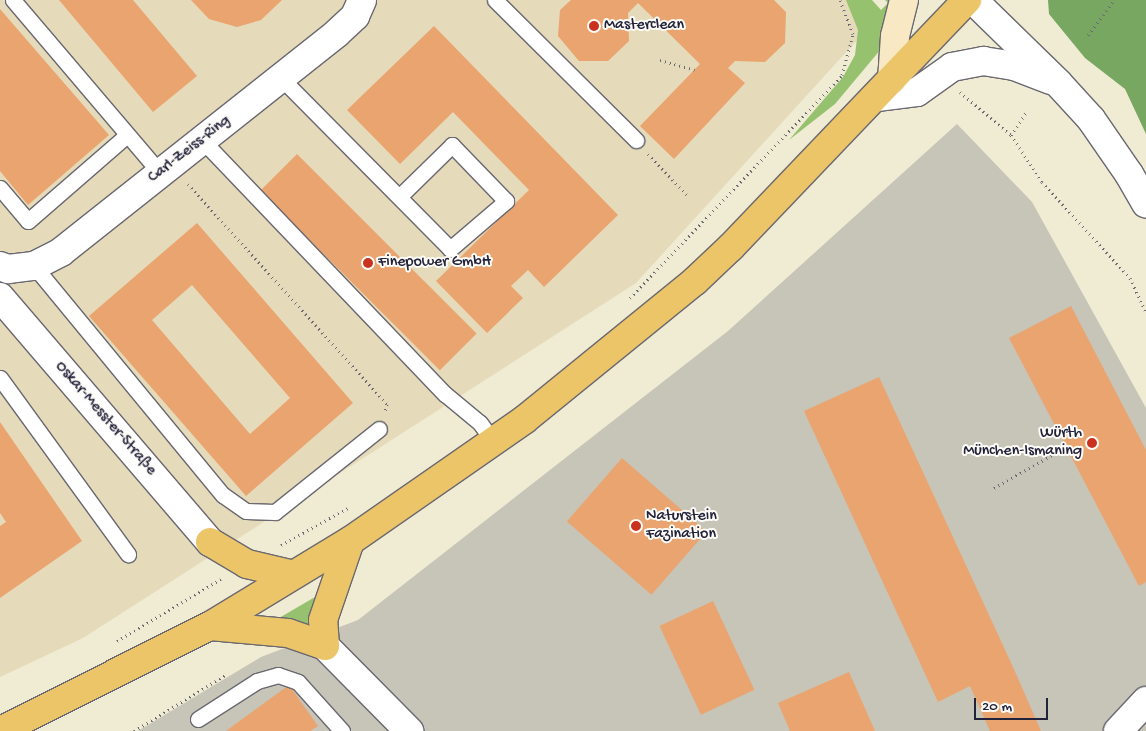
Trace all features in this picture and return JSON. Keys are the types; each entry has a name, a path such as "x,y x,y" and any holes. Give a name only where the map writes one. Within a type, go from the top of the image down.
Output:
{"highway":[{"path":"0,731 210,626 350,541 493,441 695,281 885,89 967,0"},
{"path":"210,626 288,634 325,646 323,620 350,541"},
{"path":"210,542 246,564 294,575"}],"main road":[{"path":"885,89 904,0"}],"street":[{"name":"Carl-Zeiss-Ring","path":"0,266 8,269 34,266 61,252 337,33 355,16 362,0"},
{"path":"973,0 1058,83 1111,146 1146,204"},
{"path":"885,89 917,92 952,67 984,61 1014,66 1058,83"},
{"name":"Oskar-Messter-Straße","path":"0,297 210,542"},
{"path":"325,646 409,731"},
{"path":"1118,731 1146,701"}],"lane":[{"path":"13,0 127,135 165,169"},
{"path":"495,0 636,140"},
{"path":"281,78 400,196 450,249 506,201 452,145 400,196"},
{"path":"0,188 28,221 127,135"},
{"path":"202,140 445,394 480,423 493,441"},
{"path":"34,266 223,495 246,511 275,512 378,429"},
{"path":"0,378 128,554"},
{"path":"198,719 257,682 278,675 298,682 342,731"}],"path":[{"path":"1088,35 1114,0"},
{"path":"660,60 695,70"},
{"path":"960,92 1011,135 1042,182 1130,278 1146,313"},
{"path":"1011,135 1027,112"},
{"path":"636,140 687,195"},
{"path":"165,169 387,404 378,429"},
{"path":"994,488 1066,447"},
{"path":"134,731 236,668"}],"shaded area":[{"path":"0,0 848,0 869,27 636,283 83,638 0,677"},
{"path":"957,124 1032,202 1146,408 1146,731 138,731 261,657 358,620 728,331"}],"green space":[{"path":"846,0 872,0 881,10 888,3 885,0 898,0 886,43 835,104 789,140 843,77 855,55 858,30"},
{"path":"1048,0 1146,0 1146,134 1125,89 1085,58 1049,14"},
{"path":"315,597 311,629 267,625"}],"building":[{"path":"59,0 133,0 197,76 153,112"},
{"path":"191,0 282,0 261,20 237,27 209,19"},
{"path":"571,0 774,0 786,12 785,43 765,62 735,61 728,68 745,83 674,159 640,126 700,64 638,3 628,13 629,41 608,61 579,61 558,36 560,10"},
{"path":"0,9 109,135 28,205 0,171"},
{"path":"434,26 618,215 544,287 528,270 511,286 523,298 487,333 436,281 529,190 453,112 400,164 347,110"},
{"name":"Finepower GmbH","path":"297,154 477,334 440,370 260,191"},
{"path":"197,223 353,403 246,496 89,316","holes":["192,285 290,398 250,434 152,320"]},
{"path":"1071,306 1146,450 1146,582 1139,586 1009,338"},
{"path":"879,377 1041,731 990,731 970,686 938,702 804,411"},
{"path":"0,422 82,541 0,598 0,526 6,522 0,513"},
{"name":"Naturstein Fazination","path":"622,458 707,531 651,595 567,521"},
{"path":"713,601 754,690 701,715 660,626"},
{"path":"849,672 875,731 790,731 778,703"},
{"path":"289,685 318,726 310,731 226,731"}],"place":[{"name":"Masterclean","path":"594,26"},
{"name":"Finepower GmbH","path":"368,263"},
{"name":"Würth München-Ismaning","path":"1092,443"},
{"name":"Naturstein Fazination","path":"636,526"}]}
